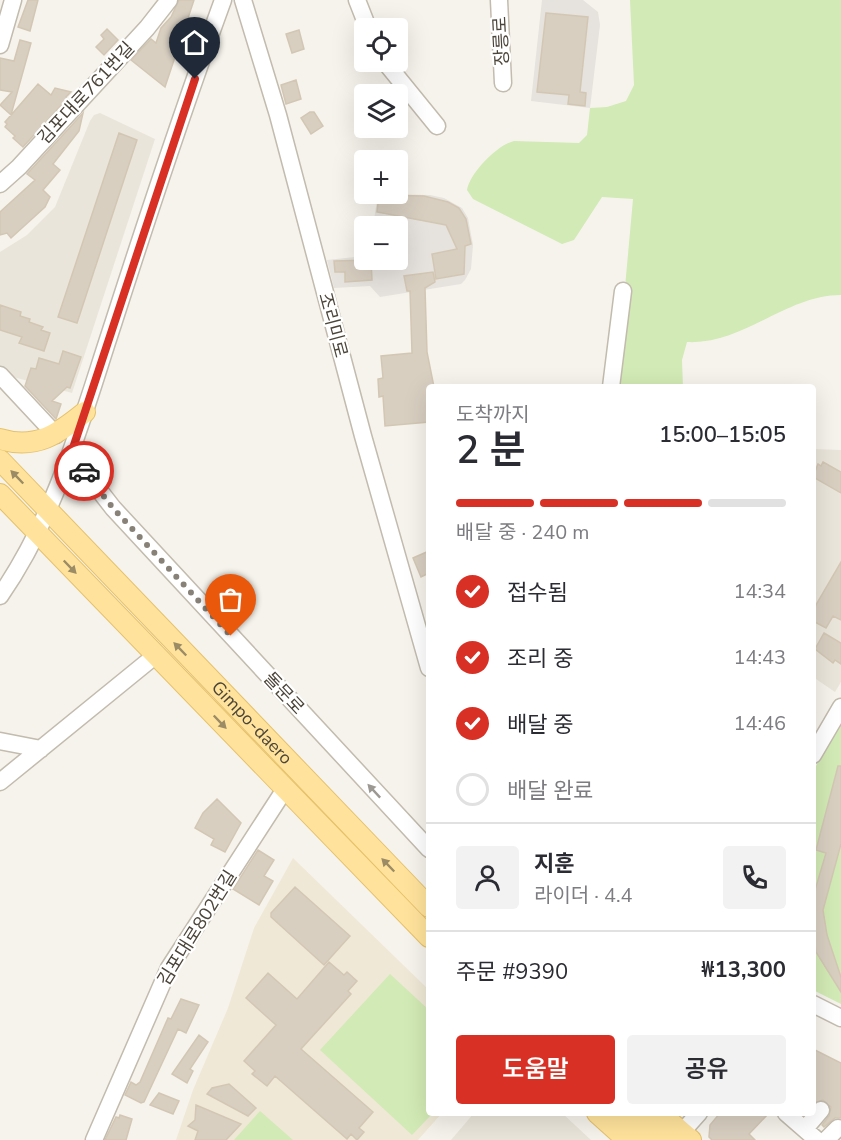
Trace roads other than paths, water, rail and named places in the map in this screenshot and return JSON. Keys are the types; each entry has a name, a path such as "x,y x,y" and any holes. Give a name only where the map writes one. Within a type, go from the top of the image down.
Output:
{"main road":[{"path":"0,439 24,444 38,442 56,435 85,412"},
{"name":"Gimpo-daero","path":"0,460 426,901"},
{"name":"Gimpo-daero","path":"0,494 426,935"},
{"path":"406,915 426,938"},
{"path":"600,1116 627,1140"},
{"path":"619,1116 645,1140"},
{"path":"645,1116 680,1137"},
{"path":"662,1116 680,1137"}],"street":[{"path":"0,45 13,0"},
{"name":"김포대로761번길","path":"0,184 19,167 147,28 169,0"},
{"path":"0,596 38,534 71,454 164,167 223,0"},
{"name":"조리미로","path":"243,0 278,115 363,436 426,648"},
{"path":"357,0 364,18"},
{"name":"장릉로","path":"499,0 503,83"},
{"path":"393,72 437,126"},
{"path":"611,384 623,291"},
{"path":"0,375 56,435"},
{"name":"돌문로","path":"71,454 113,508 426,846"},
{"path":"0,582 38,534"},
{"path":"0,782 156,655"},
{"path":"816,750 841,707"},
{"path":"0,741 41,749"},
{"name":"김포대로802번길","path":"94,1140 169,968 285,789"},
{"path":"816,1006 841,1018"},
{"path":"809,1125 821,1110"},
{"path":"680,1137 697,1116"},
{"path":"789,1116 817,1140"}]}
